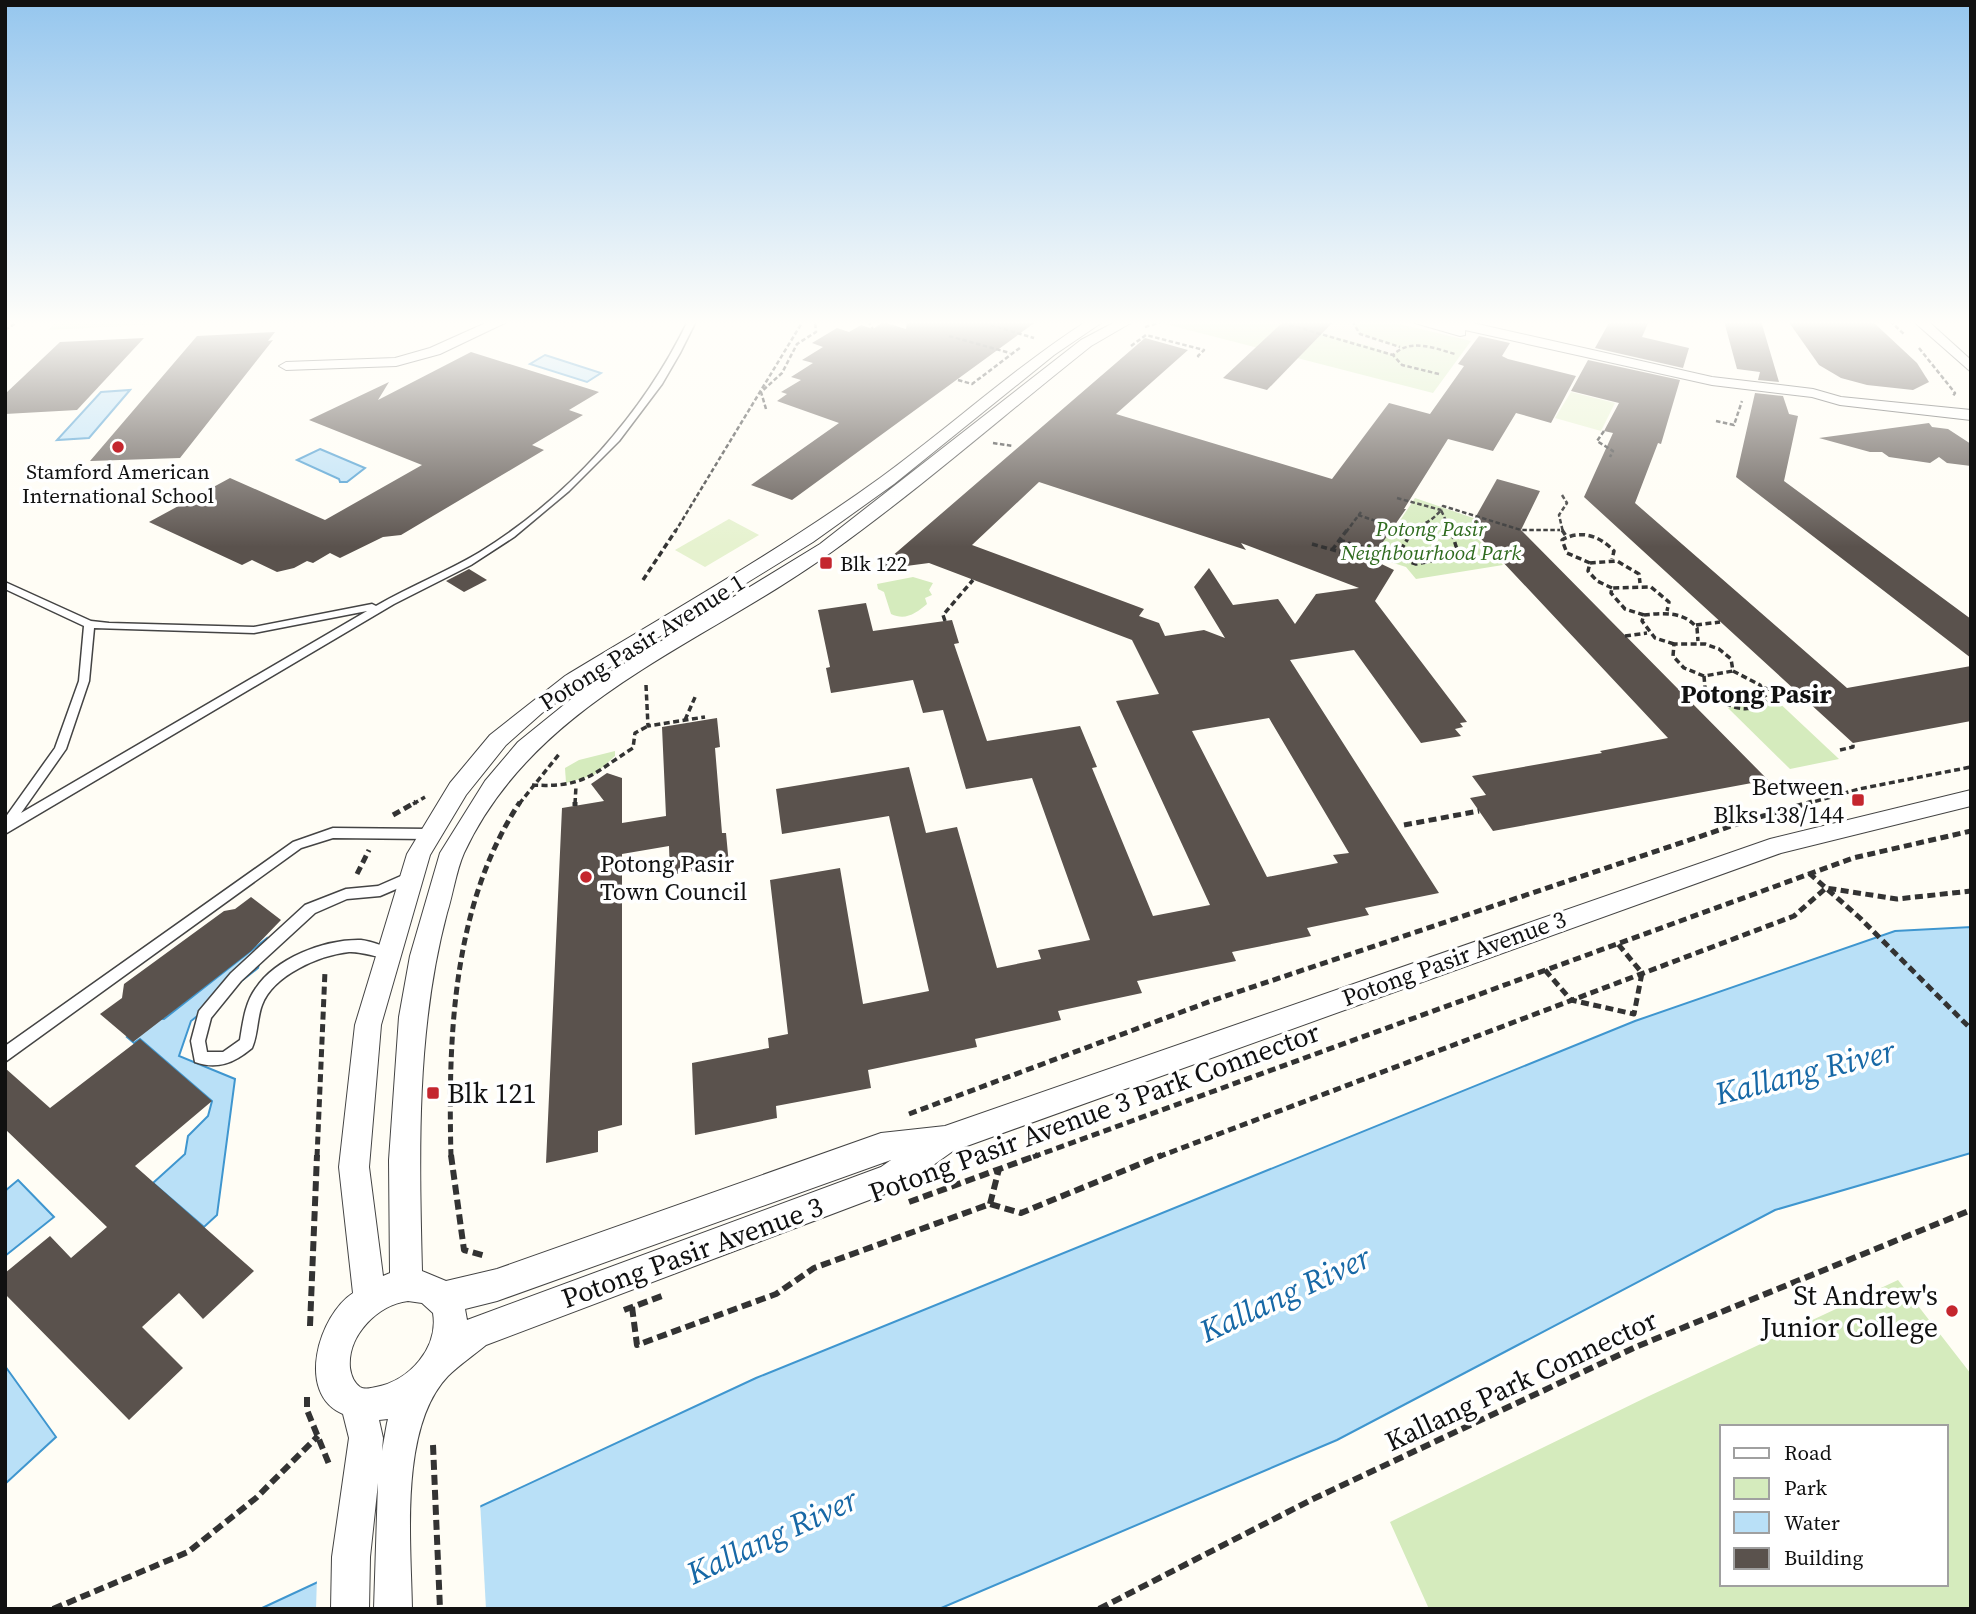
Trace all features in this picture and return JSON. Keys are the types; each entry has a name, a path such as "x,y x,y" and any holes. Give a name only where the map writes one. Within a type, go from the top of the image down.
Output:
{"street":[{"name":"Potong Pasir Avenue 1","path":"370,1299 354,1167 368,1025 410,877 429,834 458,789 498,740 535,708 572,681 807,538 888,480 993,396"},
{"name":"Potong Pasir Avenue 1","path":"407,1285 404,1160 412,1017 423,956 452,853 493,787 526,747 562,714 593,692 826,548 1018,396"},
{"path":"1778,396 1971,415"},
{"path":"1824,396 1840,401"},
{"name":"Potong Pasir Avenue 3","path":"442,1298 497,1285 881,1147 945,1140 1778,845 1971,799"},
{"name":"Potong Pasir Avenue 3","path":"432,1371 475,1333 890,1178 945,1140"},
{"path":"362,1421 334,1384 331,1368 333,1349 342,1330 370,1299 407,1285 433,1290 442,1298 451,1323 432,1371 393,1531 393,1609"},
{"path":"350,1609 351,1557 362,1421 372,1407 407,1396 432,1371"}],"lane":[{"path":"5,828 390,602 454,571 510,536 634,421 651,396"},
{"path":"5,585 89,624 254,630 347,614 390,602"},
{"path":"5,828 60,749 84,681 89,624"},
{"path":"5,1055 297,845 333,833 429,834"},
{"path":"387,953 361,946 329,950 291,966 264,987 252,1012 247,1043 233,1055 214,1062 200,1057 198,1041 204,1015 236,977 310,909 346,894 380,891 410,877"}],"path":[{"path":"643,580 758,396"},
{"path":"762,396 766,409"},
{"path":"1716,421 1734,425 1742,400"},
{"path":"1604,431 1597,441 1613,451 1610,457"},
{"path":"990,442 1013,446"},
{"path":"1562,495 1567,503 1559,510 1560,530 1566,536"},
{"path":"1339,540 1416,564 1459,556 1447,518 1441,510 1397,498"},
{"path":"1332,550 1359,514 1413,530 1432,523 1443,506 1521,530 1560,530"},
{"path":"1396,558 1413,530"},
{"path":"1612,559 1614,551 1605,541 1580,534 1566,536 1561,544 1567,553 1590,563 1612,559 1635,570 1640,583"},
{"path":"1312,544 1344,553"},
{"path":"1590,563 1588,571 1591,576 1612,588 1640,583 1666,596 1670,607 1667,611"},
{"path":"945,621 943,615 973,580"},
{"path":"1612,588 1611,593 1618,604 1644,615 1667,611 1681,615 1696,625 1700,636 1698,641"},
{"path":"1644,615 1642,621 1648,633"},
{"path":"1696,625 1720,622"},
{"path":"1625,636 1648,633 1674,644 1698,641 1726,653 1734,665 1733,671"},
{"path":"1674,644 1673,656 1677,662 1703,676 1733,671 1751,678 1763,688 1777,691"},
{"path":"1703,676 1704,688 1710,695 1728,705 1757,708 1767,700 1763,688"},
{"path":"636,692 657,678"},
{"path":"646,685 648,726"},
{"path":"685,720 696,695"},
{"path":"1704,704 1697,696 1710,695"},
{"path":"531,784 576,786 589,781 633,748 635,733 648,726 705,717"},
{"path":"1840,750 1853,747 1853,743"},
{"path":"498,1251 485,1256 464,1250 458,1228 452,1160 450,1068 464,955 487,865 509,818 531,784 563,749"},
{"path":"905,1115 1211,1001 1749,820 1859,789 1971,767"},
{"path":"575,806 576,786"},
{"path":"1404,825 1479,811"},
{"name":"Potong Pasir Avenue 3 Park Connector","path":"897,1206 1809,873 1853,858 1971,831"},
{"path":"1809,873 1860,918 1971,1029"},
{"path":"1826,888 1897,900 1971,891"},
{"path":"632,1308 637,1345 776,1294 814,1268 990,1204 1021,1213 1223,1130 1794,916 1826,888"},
{"path":"1618,944 1642,973"},
{"path":"1545,970 1571,1000 1634,1014 1642,973"},
{"path":"990,1204 999,1169"},
{"name":"Kallang Park Connector","path":"1100,1609 1311,1500 1638,1346 1971,1210"},
{"path":"620,1312 670,1293"},
{"path":"420,1427 440,1609"},
{"path":"53,1609 188,1552 256,1498 318,1435 329,1462"}],"green space":[{"path":"1568,396 1588,396 1615,403 1601,431 1555,418"},
{"name":"Potong Pasir Neighbourhood Park","path":"1120,441 1397,525 1415,498 1482,521 1488,536 1477,538 1503,565 1416,579 1406,567 1138,481"},
{"path":"729,519 759,535 705,567 675,550"},
{"path":"913,577 933,583 929,590 932,595 925,598 927,604 906,616 891,614 884,592 878,589 877,584"},
{"path":"1775,699 1839,759 1790,769 1728,708"},
{"path":"615,751 615,756 594,775 566,783 565,768 579,760"},
{"path":"1898,1280 1971,1374 1971,1609 1429,1609 1390,1522 1649,1396"}],"water":[{"path":"97,396 125,396 89,438 57,440"},
{"path":"320,449 365,468 347,482 340,482 339,479 297,460"},
{"name":"Kallang River","path":"1971,927 1971,1153 1775,1210 1337,1440 939,1609 260,1609 756,1378 1635,1021 1895,931"},
{"path":"266,939 258,968 191,1021 179,1056 235,1079 217,1215 204,1227 153,1183 185,1154 188,1136 208,1116 212,1101 140,1039 134,1043 127,1037 152,1018 164,1019"},
{"path":"18,1180 54,1217 5,1256 5,1191"},
{"path":"5,1366 56,1437 5,1484"}],"pier":[{"path":"480,1501 486,1609 316,1609 317,1577"}],"building":[{"path":"5,396 90,396 77,410 5,414"},
{"path":"145,396 229,396 180,458 90,461"},
{"path":"359,396 380,396 378,400 385,396 592,396 569,410 583,415 532,445 544,450 401,535 383,537 340,558 330,553 313,563 307,561 277,572 252,560 242,565 149,522 230,478 325,520 422,465 309,420"},
{"path":"784,396 934,396 792,500 751,485 839,423 777,401"},
{"path":"1077,396 1136,396 1116,414 1332,479 1389,403 1430,414 1443,396 1565,396 1551,423 1516,413 1493,451 1448,439 1406,509 1371,559 1394,570 1375,601 1467,722 1460,723 1463,727 1455,729 1461,736 1421,743 1354,650 1290,660 1439,893 1365,908 1369,915 1307,928 1311,936 1232,952 1236,961 1137,981 1142,993 1058,1011 1061,1020 975,1039 977,1047 868,1070 871,1088 776,1106 777,1118 695,1135 692,1063 769,1048 768,1038 788,1034 770,880 840,868 863,1004 929,991 889,816 782,834 776,789 909,767 926,833 957,827 997,968 1041,959 1038,950 1090,940 1032,778 966,789 943,710 923,713 913,680 831,693 826,668 830,667 818,610 866,603 873,631 952,620 959,643 954,644 987,741 1080,726 1097,767 1092,768 1153,916 1210,905 1116,701 1159,694 1132,640 929,563 876,570","holes":["1039,482 1246,550 1241,543 1359,588 1316,594 1295,624 1278,599 1233,605 1209,568 1194,587 1225,638 1204,630 1165,636 1159,623 1139,616 1144,609 972,545","1269,718 1349,853 1333,855 1338,863 1267,877 1192,731"]},
{"path":"1592,396 1675,396 1661,444 1658,443 1635,503 1847,688 1971,666 1971,721 1853,743 1584,497 1613,433 1604,431 1619,403"},
{"path":"1754,396 1783,396 1789,414 1798,416 1784,481 1971,619 1971,658 1736,477"},
{"path":"1929,423 1932,427 1948,429 1971,444 1971,466 1947,463 1939,457 1930,463 1889,457 1882,452 1870,452 1819,438"},
{"path":"1497,479 1540,491 1521,530 1768,780 1493,831 1470,798 1486,795 1472,776 1602,753 1600,751 1668,738 1470,527"},
{"path":"469,569 487,580 464,592 446,581"},
{"path":"717,718 720,747 715,748 722,833 726,833 729,865 670,875 669,846 622,854 622,1125 598,1131 598,1152 546,1163 562,808 604,801 591,784 607,773 622,778 622,823 666,816 662,727"},
{"path":"251,897 281,920 251,951 133,1042 100,1014 122,998 124,984 224,911 235,909"},
{"path":"140,1039 212,1101 135,1166 254,1271 203,1319 179,1293 142,1327 183,1368 129,1420 5,1294 5,1273 50,1236 71,1258 107,1227 5,1129 5,1068 50,1108"}],"place":[{"name":"Stamford American International School","path":"118,447"},
{"name":"Blk 122","path":"826,563"},
{"name":"Between Blks 138/144","path":"1858,800"},
{"name":"Potong Pasir Town Council","path":"586,877"},
{"name":"Blk 121","path":"433,1093"},
{"name":"St Andrew's Junior College","path":"1952,1311"}],"district":[{"name":"Potong Pasir","path":"1756,694"}]}
